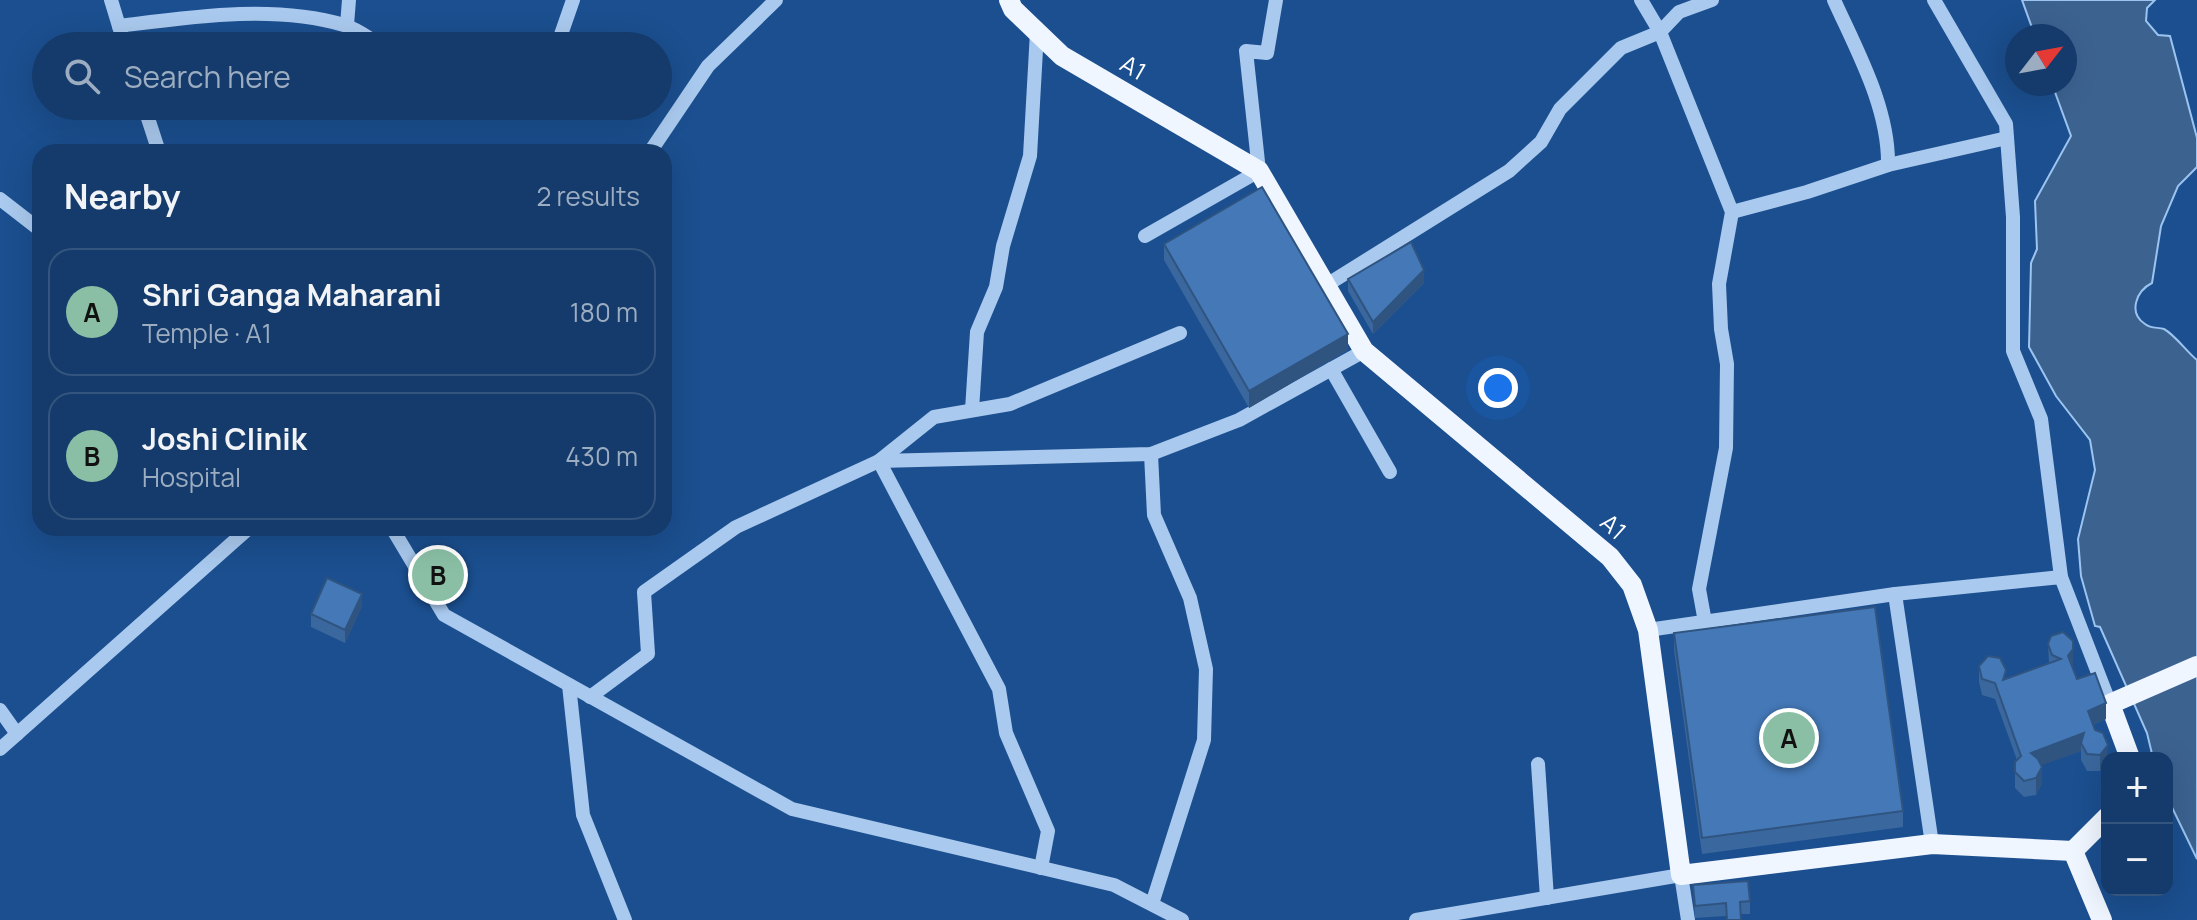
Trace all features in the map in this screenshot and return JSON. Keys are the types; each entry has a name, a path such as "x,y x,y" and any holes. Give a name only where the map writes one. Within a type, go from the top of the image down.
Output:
{"main road":[{"name":"A1","path":"1009,0 1013,9 1062,56 1259,171 1364,351 1610,557 1632,585 1648,630 1681,875"},
{"path":"2129,752 2118,701 2197,666"},
{"path":"1681,875 1932,844 2073,851 2101,823"},
{"path":"2073,851 2102,920"}],"street":[{"path":"111,0 121,32"},
{"path":"347,25 349,0"},
{"path":"562,32 573,0"},
{"path":"672,119 708,66 776,0"},
{"path":"1145,236 1259,171 1246,51 1267,53 1276,0"},
{"path":"1641,0 1660,32 1732,212 1719,284 1721,329 1727,364 1726,448 1699,589 1705,622"},
{"path":"1325,286 1509,171 1541,142 1560,109 1621,48 1660,32 1681,6 1712,0"},
{"path":"1834,0 1873,89 1889,148 1888,165"},
{"path":"1934,0 2006,124 2013,217 2013,351 2041,419 2061,577 2118,701"},
{"path":"119,26 213,15 305,17 347,25 359,32"},
{"path":"972,410 977,332 996,287 1003,246 1030,156 1037,32"},
{"path":"149,120 156,144"},
{"path":"655,144 672,120"},
{"path":"1732,212 1807,192 1888,165 2007,138"},
{"path":"0,199 32,224"},
{"path":"590,697 648,654 644,592 736,527 879,461 934,417 1010,404 1180,333"},
{"path":"879,461 1151,454 1239,420 1364,351"},
{"path":"1331,369 1390,472"},
{"path":"1151,454 1154,515 1190,598 1206,669 1204,740 1152,904"},
{"path":"879,461 999,689 1006,733 1048,831 1041,868"},
{"path":"0,749 240,536"},
{"path":"397,536 444,615 792,809 1114,885 1177,917"},
{"path":"1648,630 1895,594 2061,577"},
{"path":"1895,594 1932,844"},
{"path":"569,685 583,815 625,920"},
{"path":"0,710 17,734"},
{"path":"1538,764 1547,898"},
{"path":"1425,919 1681,875 1688,920"},
{"path":"1154,920 1177,917"}],"water":[{"path":"2022,0 2155,0 2147,8 2146,21 2158,35 2170,36 2197,138 2197,167 2178,186 2161,226 2152,283 2138,297 2136,308 2145,324 2164,329 2197,360 2197,859 2173,809 2173,752 2152,752 2147,733 2100,627 2095,626 2081,576 2078,539 2095,470 2090,440 2056,396 2029,347 2031,263 2037,249 2035,201 2071,136 2056,96 2077,96 2077,24 2031,24"}],"building":[{"path":"1262,187 1348,334 1249,391 1164,244"},
{"path":"1411,242 1424,270 1373,322 1348,279"},
{"path":"428,552 450,553 449,576 426,574"},
{"path":"327,578 362,594 345,630 311,614"},
{"path":"1875,607 1903,811 1702,838 1674,633"},
{"path":"2063,632 2073,641 2073,649 2068,656 2077,679 2095,673 2106,703 2088,711 2095,730 2103,733 2108,745 2100,755 2087,754 2081,743 2084,733 2031,753 2042,767 2036,778 2024,781 2015,772 2015,762 2021,756 1995,683 1982,679 1979,666 1988,656 2000,658 2006,670 2003,680 2061,659 2052,655 2048,644 2051,636"},
{"path":"1748,881 1750,901 1740,902 1741,920 1727,920 1726,903 1695,906 1693,885"}],"place":[{"name":"Joshi Clinik","path":"438,575"},
{"name":"Shri Ganga Maharani","path":"1789,738"}]}
